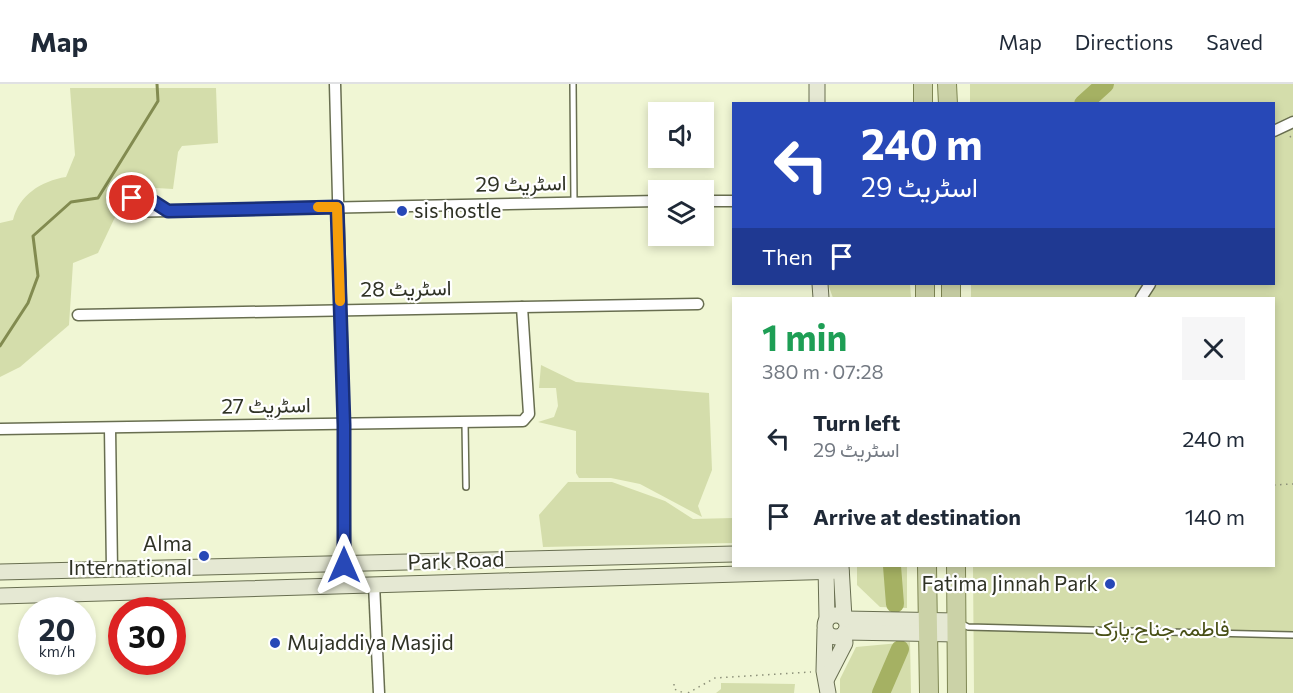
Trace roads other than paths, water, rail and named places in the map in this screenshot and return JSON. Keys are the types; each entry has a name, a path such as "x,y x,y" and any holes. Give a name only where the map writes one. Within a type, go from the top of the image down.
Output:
{"main road":[{"path":"923,84 923,102"},
{"path":"947,84 948,102"},
{"path":"927,567 929,693"},
{"path":"956,567 961,627 957,693"}],"street":[{"path":"335,84 344,425 345,585"},
{"path":"817,84 817,102"},
{"path":"1275,131 1293,122"},
{"name":"اسٹریٹ 29","path":"168,211 648,201"},
{"path":"714,201 732,201"},
{"name":"اسٹریٹ 28","path":"78,315 698,304"},
{"name":"اسٹریٹ 27","path":"0,429 465,423 527,419 529,414 522,307"},
{"path":"110,428 112,570"},
{"name":"Park Road","path":"0,572 732,554"},
{"path":"826,681 826,624 834,568"},
{"path":"826,681 845,643 845,626 834,568"},
{"name":"Park Road","path":"0,596 834,568"},
{"path":"374,584 379,693"},
{"path":"826,624 835,615 845,626 961,627"}],"lane":[{"path":"573,84 574,202"},
{"path":"465,423 466,488"},
{"path":"961,627 1293,635"}],"waterway":[{"path":"0,346 28,303 38,276 33,236 71,202 98,198 158,101 157,84"},
{"path":"1085,102 1105,84"},
{"path":"892,567 895,604"},
{"path":"881,693 900,649"}],"place":[{"name":"sis hostle","path":"402,211"},
{"name":"Alma International","path":"204,556"},
{"name":"Fatima Jinnah Park","path":"1110,584"},
{"name":"Mujaddiya Masjid","path":"275,643"}],"park label":[{"name":"فاطمہ جناح پارک","path":"1162,629"}]}
